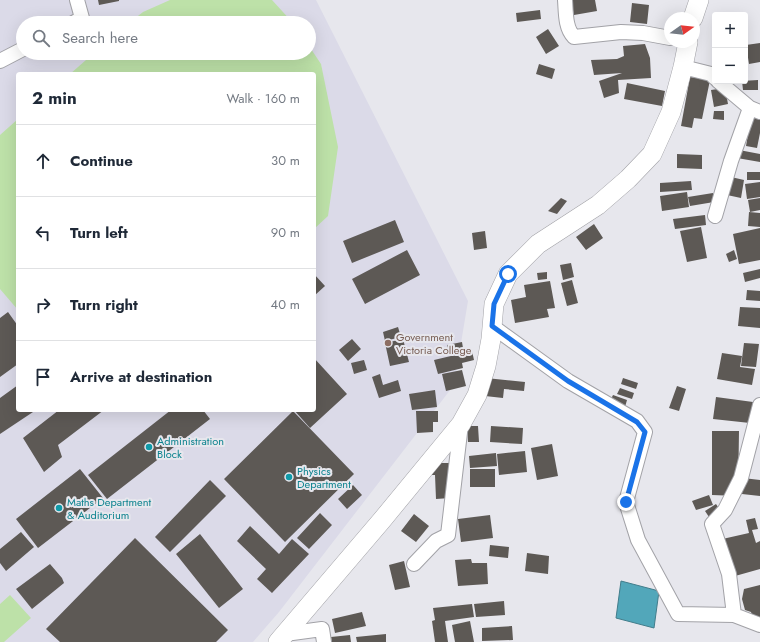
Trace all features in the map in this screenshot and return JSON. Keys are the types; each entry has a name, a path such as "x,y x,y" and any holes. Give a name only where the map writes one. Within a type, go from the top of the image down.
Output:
{"main road":[{"path":"695,12 699,0"},
{"path":"282,638 461,424 477,395 486,366 494,304 508,274 538,244 598,205 628,179 652,154 671,112 687,48"}],"street":[{"path":"78,0 82,16"},
{"path":"565,0 567,22 570,33 574,37 628,32 664,37"},
{"path":"0,62 16,53"},
{"path":"683,67 712,75"},
{"path":"715,216 731,161 755,110 722,84"},
{"path":"492,326 568,381 637,422 645,432 626,502 638,540 678,614 734,615 760,625"},
{"path":"734,615 728,574 712,524 725,510 741,478 760,405"},
{"path":"414,564 436,541 448,535 461,424"},
{"path":"282,638 322,629 324,642"}],"shaded area":[{"name":"Government Victoria College","path":"0,0 316,0 468,301 454,385 279,612 253,642 0,642"}],"green space":[{"path":"170,0 272,0 287,16 138,16 143,12"},
{"path":"316,56 321,64 338,147 328,216 316,227 316,72 72,72 86,60 316,60"},
{"path":"16,121 16,308 0,289 0,135"},
{"path":"10,595 31,618 4,642 0,642 0,604"}],"water":[{"path":"621,581 659,591 654,628 616,618"}],"building":[{"path":"98,0 119,0 119,1 99,5"},
{"path":"571,0 595,0 597,11 574,15"},
{"path":"632,3 649,5 647,24 630,22"},
{"path":"540,10 541,19 517,22 516,13"},
{"path":"548,29 559,46 546,54 536,37"},
{"path":"760,43 760,62 749,64 748,45"},
{"path":"645,44 650,58 651,78 618,80 619,93 604,98 599,81 622,73 594,75 591,60 617,59 624,56 623,46"},
{"path":"539,64 555,69 552,79 536,74"},
{"path":"690,77 710,80 702,119 694,118 692,128 681,126"},
{"path":"758,80 758,90 743,90 742,84 748,84 748,81"},
{"path":"627,83 665,91 662,106 624,99"},
{"path":"725,88 728,104 714,107 711,90"},
{"path":"714,111 724,111 724,120 713,119"},
{"path":"751,117 760,118 760,133 757,148 746,146"},
{"path":"739,150 760,154 760,162 737,158"},
{"path":"677,154 702,155 702,169 677,168"},
{"path":"747,172 760,172 760,180 747,180"},
{"path":"731,177 744,180 741,198 727,195"},
{"path":"691,181 692,190 660,192 660,183"},
{"path":"760,182 760,197 747,199 745,184"},
{"path":"687,192 689,207 662,211 660,196"},
{"path":"713,193 714,202 690,206 688,197"},
{"path":"561,198 567,201 557,214 548,211"},
{"path":"760,198 760,210 750,212 748,200"},
{"path":"749,212 760,213 760,227 748,226"},
{"path":"705,215 706,225 675,229 673,219"},
{"path":"395,220 404,242 352,263 343,241"},
{"path":"594,224 603,238 586,250 576,237"},
{"path":"701,227 707,258 687,262 680,231"},
{"path":"760,228 760,260 739,264 733,234"},
{"path":"485,231 487,248 474,250 472,233"},
{"path":"407,250 420,275 365,304 352,279"},
{"path":"734,250 737,259 729,262 726,254"},
{"path":"571,263 574,277 563,280 560,265"},
{"path":"760,269 760,278 745,282 743,273"},
{"path":"547,272 547,279 538,280 537,273"},
{"path":"316,276 325,286 316,294"},
{"path":"572,280 578,303 567,306 561,283"},
{"path":"550,281 555,308 547,309 549,317 515,323 511,300 526,297 524,285"},
{"path":"747,290 760,291 760,301 746,300"},
{"path":"740,307 760,308 760,328 738,326"},
{"path":"8,312 16,323 16,365 0,377 0,318"},
{"path":"398,327 401,337 385,341 383,332"},
{"path":"352,339 361,349 348,361 339,350"},
{"path":"403,339 409,362 390,366 385,343"},
{"path":"462,342 463,348 448,350 447,345"},
{"path":"744,343 759,344 756,367 741,366"},
{"path":"472,351 474,360 462,363 463,368 438,374 434,360"},
{"path":"722,353 742,356 740,367 755,369 752,385 717,379"},
{"path":"316,360 347,394 310,428 296,412 316,412"},
{"path":"364,360 367,370 354,374 351,363"},
{"path":"462,370 466,386 446,391 442,374"},
{"path":"380,374 383,385 398,380 401,391 379,398 372,377"},
{"path":"486,378 525,382 524,391 504,389 503,398 485,396"},
{"path":"623,378 638,383 636,389 621,384"},
{"path":"16,386 16,412 33,412 0,434 0,398"},
{"path":"677,386 686,389 679,411 669,408"},
{"path":"620,388 634,393 632,399 617,394"},
{"path":"435,390 437,407 412,410 409,394"},
{"path":"613,395 627,400 625,407 610,401"},
{"path":"716,397 753,402 750,423 713,419"},
{"path":"416,411 438,411 438,422 433,422 433,432 417,433"},
{"path":"56,412 101,412 58,445 62,457 44,472 23,438"},
{"name":"Administration Block","path":"168,412 205,412 210,419 107,499 88,475"},
{"name":"Physics Department","path":"292,412 294,412 354,474 285,542 224,479"},
{"path":"467,426 478,426 479,442 468,442"},
{"path":"491,426 523,428 522,444 490,442"},
{"path":"712,431 739,431 738,496 712,495"},
{"path":"552,444 558,476 537,480 531,448"},
{"path":"525,451 527,472 499,475 497,454"},
{"path":"496,453 497,466 470,468 469,456"},
{"path":"432,463 449,463 450,498 436,499 435,475 432,475"},
{"name":"Maths Department & Auditorium","path":"80,469 103,498 38,548 16,519"},
{"path":"470,469 495,469 495,487 470,487"},
{"path":"743,478 760,480 760,496 742,494"},
{"path":"210,480 226,496 170,552 155,537"},
{"path":"353,485 362,495 347,509 338,499"},
{"path":"709,495 713,505 696,510 692,501"},
{"path":"716,504 720,510 709,517 705,511"},
{"path":"320,513 332,525 309,549 297,538"},
{"path":"414,514 429,526 416,542 401,531"},
{"path":"490,515 493,538 461,542 458,519"},
{"path":"755,518 758,529 752,530 756,543 760,541 760,569 728,578 718,540 749,533 746,520"},
{"path":"250,526 279,554 292,539 309,554 272,593 257,579 266,569 237,541"},
{"path":"21,532 34,547 6,571 0,563 0,549"},
{"path":"200,534 243,589 219,608 176,554"},
{"path":"135,538 228,630 216,642 60,642 46,629"},
{"path":"490,545 509,547 508,558 489,556"},
{"path":"527,553 549,556 548,574 525,571"},
{"path":"471,559 472,563 487,563 488,584 458,586 455,560"},
{"path":"404,561 410,587 395,590 389,565"},
{"path":"50,564 62,578 64,583 32,609 16,589"},
{"path":"760,585 760,620 754,621 751,612 745,610 742,599 744,589"},
{"path":"504,601 505,615 476,617 474,604"},
{"path":"472,604 474,617 445,621 448,642 435,642 432,621 435,620 433,608"},
{"path":"362,612 366,626 335,633 332,619"},
{"path":"470,621 474,642 455,642 452,625"},
{"path":"512,626 513,640 482,641 482,628"},
{"path":"386,634 386,642 357,642 356,637"},
{"path":"350,635 351,642 332,642 331,637"}],"place":[{"name":"Government Victoria College","path":"388,343"},
{"name":"Administration Block","path":"149,447"},
{"name":"Physics Department","path":"289,477"},
{"name":"Maths Department & Auditorium","path":"59,508"}],"route":[{"path":"508,274 494,304 492,326 568,381 637,422 645,432 626,502"}]}
